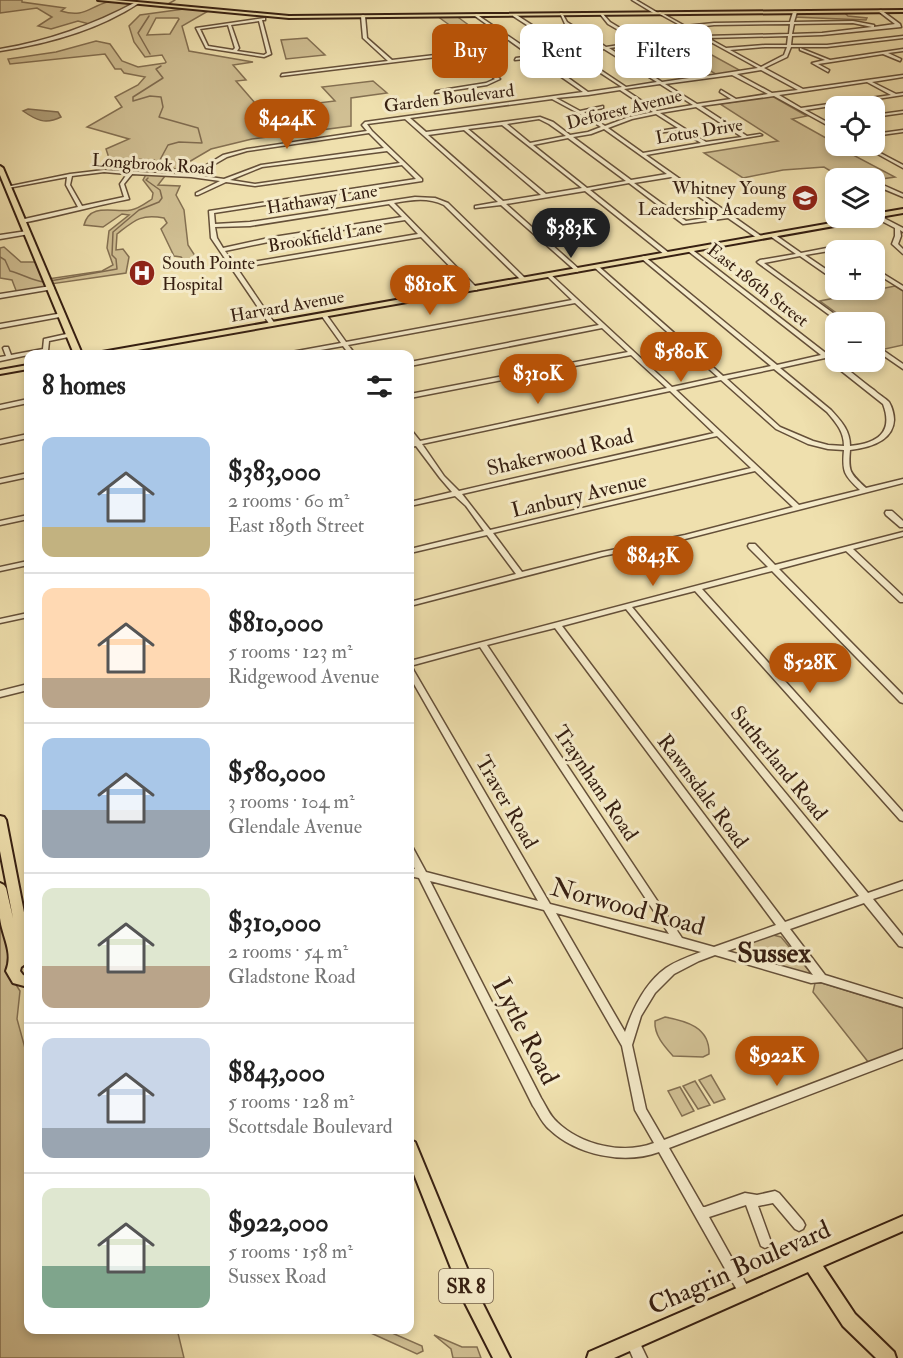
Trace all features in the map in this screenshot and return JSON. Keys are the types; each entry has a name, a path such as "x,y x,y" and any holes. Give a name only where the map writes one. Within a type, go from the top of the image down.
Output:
{"main road":[{"path":"100,0 265,18 903,10"},
{"path":"0,168 77,350"},
{"name":"Harvard Avenue","path":"885,215 903,211"},
{"name":"Harvard Avenue","path":"125,350 825,226"},
{"path":"0,372 24,368"},
{"path":"0,819 24,941"},
{"path":"0,888 9,934 16,952 16,964 13,971 20,981 24,982"},
{"path":"16,964 24,959"},
{"name":"SR 8","path":"414,1157 464,1281 502,1358"},
{"name":"Chagrin Boulevard","path":"595,1358 903,1223"},
{"path":"812,1264 849,1320 888,1358"}],"street":[{"path":"634,0 679,24"},
{"path":"0,50 28,45 96,24 137,3"},
{"path":"880,11 901,26"},
{"path":"761,69 782,59 789,45 790,23 795,12"},
{"path":"561,14 566,23 746,137"},
{"path":"602,14 615,27"},
{"path":"476,15 520,46"},
{"path":"514,15 528,24"},
{"path":"363,16 365,38 391,61"},
{"path":"265,18 269,54 265,56 207,47 198,28 200,26 265,18"},
{"path":"712,26 853,22 877,28"},
{"path":"229,24 237,48 233,52"},
{"path":"712,37 822,34 901,26"},
{"path":"725,49 789,45 827,46 903,37"},
{"path":"712,42 802,90"},
{"path":"789,45 828,60"},
{"path":"603,47 615,46"},
{"path":"828,71 813,63 903,50"},
{"path":"884,52 900,60"},
{"path":"282,75 466,54 498,79 487,84 436,92"},
{"path":"848,57 856,62"},
{"path":"516,59 520,58"},
{"name":"Garden Boulevard","path":"712,77 761,69"},
{"path":"734,74 824,123"},
{"path":"603,75 705,144"},
{"name":"Deforest Avenue","path":"530,144 570,137 656,112 903,76"},
{"path":"565,78 588,94"},
{"name":"Garden Boulevard","path":"370,132 364,125 365,123 700,78"},
{"path":"867,81 903,99"},
{"path":"721,91 735,100"},
{"path":"801,110 903,94"},
{"path":"554,99 605,128 759,237"},
{"path":"580,112 602,107"},
{"path":"885,114 903,112"},
{"path":"424,134 540,117 685,223 729,216"},
{"path":"407,118 577,270"},
{"path":"503,123 667,254"},
{"path":"464,128 545,196"},
{"path":"659,132 681,129"},
{"path":"885,134 903,131"},
{"path":"190,176 225,156 247,150 370,132 420,180 211,212 212,234 272,324"},
{"path":"890,133 898,137"},
{"name":"Lotus Drive","path":"642,154 760,135"},
{"path":"198,194 238,174 261,166 388,148"},
{"path":"883,156 903,167"},
{"name":"Longbrook Road","path":"8,187 94,171 190,176 255,185 404,164"},
{"path":"22,221 54,216 80,206 127,198 122,184 131,172"},
{"path":"70,175 68,185 80,206"},
{"path":"477,207 672,175"},
{"path":"885,188 903,196"},
{"name":"Hathaway Lane","path":"213,226 250,224 415,198 435,199 446,204 524,280"},
{"path":"390,202 475,289"},
{"path":"222,250 273,239 406,218"},
{"path":"885,224 900,232 895,244 903,252"},
{"path":"0,237 27,233"},
{"name":"Brookfield Lane","path":"233,267 422,235"},
{"path":"772,235 825,271"},
{"name":"East 186th Street","path":"690,250 825,356"},
{"path":"825,252 760,262 828,312"},
{"path":"644,258 837,421 847,439 845,467 848,474 864,490"},
{"path":"597,267 778,428 811,442 845,448"},
{"path":"549,275 797,507"},
{"path":"885,276 903,288"},
{"path":"0,296 49,283"},
{"path":"311,350 576,301"},
{"path":"0,326 63,315"},
{"path":"324,315 349,350"},
{"path":"414,363 604,326"},
{"path":"46,350 46,340 71,335"},
{"path":"6,348 9,357"},
{"path":"414,395 632,352"},
{"path":"0,358 24,354"},
{"path":"885,354 903,367"},
{"path":"414,444 825,356"},
{"name":"East 186th Street","path":"845,372 886,404 893,412 895,427 883,439 845,448"},
{"path":"0,407 24,402"},
{"name":"Shakerwood Road","path":"414,503 718,434"},
{"path":"0,442 24,437"},
{"path":"414,445 489,532 521,576"},
{"name":"Lanbury Avenue","path":"414,550 636,500 756,469"},
{"path":"0,481 24,476"},
{"path":"414,603 602,554 685,537 903,481"},
{"path":"889,513 903,525"},
{"path":"0,523 24,518"},
{"path":"414,662 903,534"},
{"path":"752,546 903,700"},
{"path":"848,549 903,600"},
{"path":"0,569 24,564"},
{"path":"697,588 903,818"},
{"name":"Sutherland Road","path":"628,607 903,943"},
{"path":"0,621 24,616"},
{"name":"Rawnsdale Road","path":"557,625 822,978"},
{"name":"Traynham Road","path":"482,644 679,941"},
{"name":"Traver Road","path":"414,678 627,1045"},
{"path":"0,694 24,688"},
{"name":"Lytle Road","path":"414,859 537,1102 552,1125 576,1141 603,1151 639,1153 662,1147 903,1054"},
{"name":"Norwood Road","path":"414,873 679,941 811,979 822,978 903,1002"},
{"path":"745,1293 641,1110 627,1045 636,1015 651,990 670,971 711,952 903,885"},
{"path":"699,1212 705,1213 745,1199 757,1202 775,1197 799,1225"},
{"path":"750,1200 765,1242"},
{"path":"632,1342 640,1358"}],"shaded area":[{"path":"0,0 22,0 22,2 65,8 61,11 69,13 80,13 107,2 137,3 93,25 78,21 51,29 38,26 52,17 37,8 0,13"},
{"path":"191,8 210,10 182,26 189,51 253,62 233,65 246,80 236,81 261,110 335,101 322,87 373,81 387,93 351,98 351,126 252,139 211,149 177,169 161,167 154,174 165,176 158,185 180,186 176,195 184,210 188,245 199,262 187,265 181,257 174,256 161,229 167,223 164,218 143,218 133,222 117,234 116,250 123,249 129,257 126,273 50,284 51,288 17,293 12,280 0,278 0,248 4,247 21,262 40,262 48,279 102,271 113,265 107,248 109,231 129,215 122,214 103,227 84,225 91,213 103,210 131,210 152,199 153,193 143,180 154,160 109,158 106,149 129,139 87,127 122,107 115,97 138,85 145,77 115,69 105,54 10,64 8,59 56,52 96,41 110,44 122,61 138,67 165,63 162,55 145,57 134,42 129,26 140,15","holes":["156,18 178,18 170,34 147,35"]},
{"path":"843,11 848,16 867,18 866,20 793,17 795,12"},
{"path":"455,15 467,24 448,24 437,16"},
{"path":"307,38 325,55 286,59 281,40"},
{"path":"712,55 743,72 719,76 712,72"},
{"path":"772,96 807,116 792,119 825,137 825,156 855,156 878,168 824,167 783,170 743,178 704,153 778,141 720,104"},
{"path":"28,109 58,112 61,117 45,121 23,111"},
{"path":"885,172 895,177 885,178"},
{"path":"895,286 903,291 903,345 885,349 885,312 835,312 820,301 885,300 885,288"},
{"path":"0,903 14,955 10,975 20,991 17,1019 24,1044 24,1334 178,1334 184,1358 0,1358"},
{"path":"773,935 781,937 811,973 808,975 746,954 744,947 754,940"},
{"path":"815,983 822,983 903,1008 903,1049 869,1063 813,992"},
{"path":"665,1017 688,1023 701,1031 706,1037 709,1054 703,1057 673,1056 656,1031 655,1021"},
{"path":"711,1075 725,1099 714,1103 699,1080"},
{"path":"695,1081 710,1105 698,1109 683,1086"},
{"path":"680,1087 694,1111 682,1116 668,1091"},
{"path":"373,1334 394,1334 422,1346 423,1351 417,1354"},
{"path":"434,1335 462,1347 477,1347 481,1358 453,1358 451,1349"}],"waterway":[{"path":"168,4 175,0"},
{"path":"149,16 138,33 150,54"},
{"path":"154,171 168,145 179,142 202,143 198,128 159,117 163,107 161,97 150,96 133,101 133,97 163,78 156,69 161,66"},
{"path":"50,281 117,269 116,259 112,255 113,232 139,210 159,202 162,198 160,190 146,180 148,178"},
{"path":"0,257 5,260 10,271 45,282"}],"place":[{"name":"Whitney Young Leadership Academy","path":"805,198"},
{"name":"South Pointe Hospital","path":"142,273"}],"district":[{"name":"Sussex","path":"774,952"}]}
